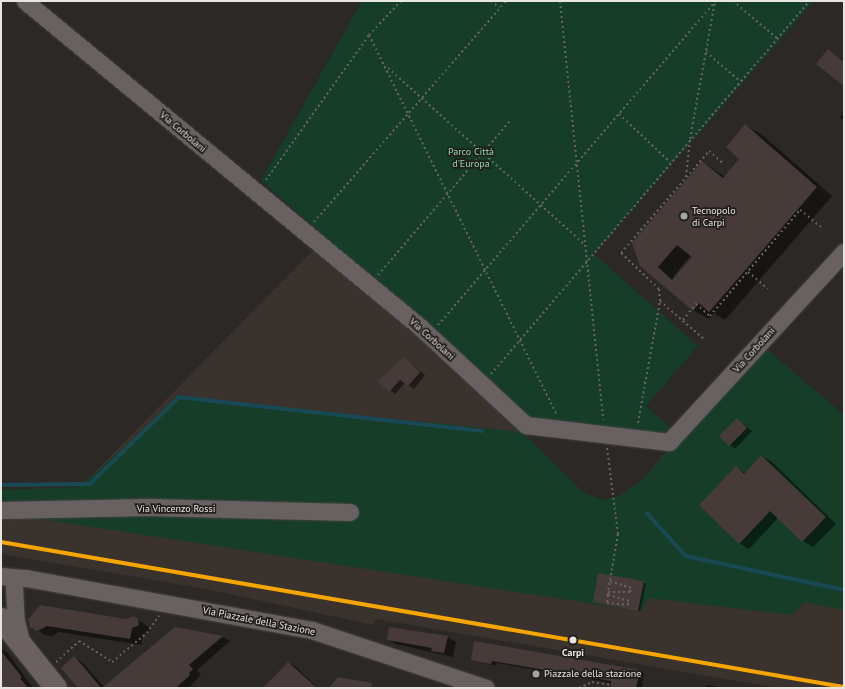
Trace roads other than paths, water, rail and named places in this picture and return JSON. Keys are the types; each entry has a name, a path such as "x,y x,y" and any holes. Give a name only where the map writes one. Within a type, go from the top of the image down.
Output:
{"main road":[{"path":"1,619 50,681"}],"street":[{"name":"Via Corbolani","path":"25,1 419,326 526,425 669,442 844,252"},
{"name":"Via Vincenzo Rossi","path":"1,510 124,510 148,507 350,512"},
{"name":"Via Piazzale della Stazione","path":"1,576 20,583 168,603 312,630 486,688"},
{"path":"1,601 20,583"},
{"path":"20,583 16,621 23,647"}],"waterway":[{"path":"1,485 90,484 179,397 482,431"},
{"path":"647,513 686,556 844,590"}],"place":[{"name":"Tecnopolo di Carpi","path":"684,216"},
{"name":"Carpi","path":"573,640"},
{"name":"Piazzale della stazione","path":"536,674"}],"park label":[{"name":"Parco Città d'Europa","path":"471,156"}]}
